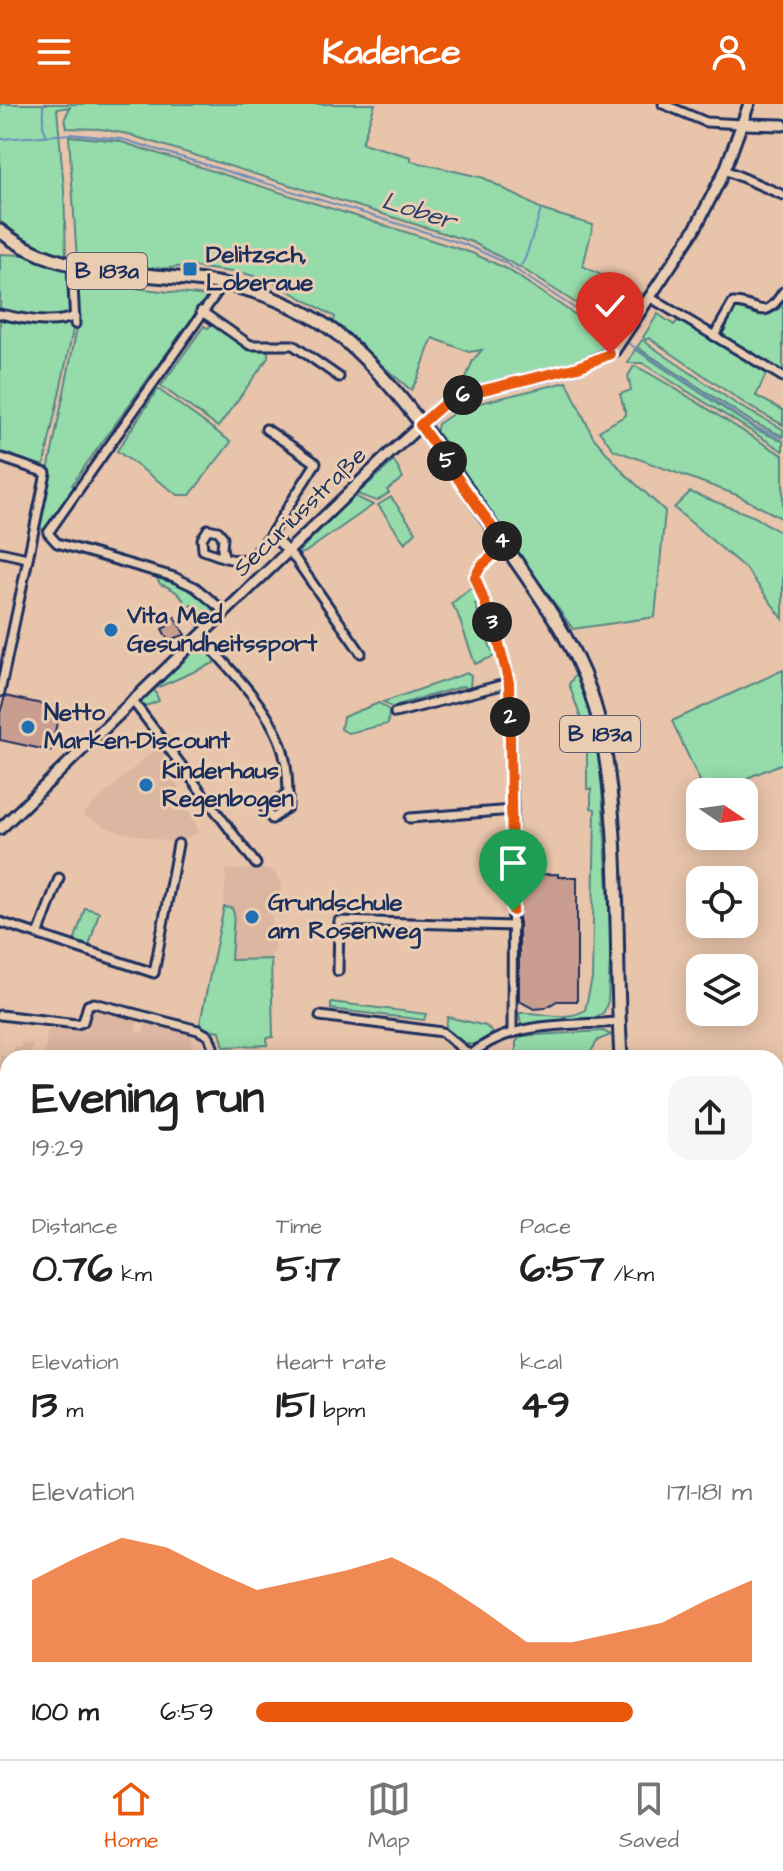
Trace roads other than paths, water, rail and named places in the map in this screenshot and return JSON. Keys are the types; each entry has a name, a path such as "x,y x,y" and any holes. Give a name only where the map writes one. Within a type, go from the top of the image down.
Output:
{"main road":[{"name":"B 183a","path":"0,231 20,247 72,266 223,284 272,298 339,335 392,387 539,590 578,659 597,714 611,811 620,1050"}],"street":[{"path":"663,104 706,122 783,125"},
{"path":"749,104 725,170 695,229 651,298 783,377"},
{"path":"725,170 783,195"},
{"path":"0,314 50,321 75,320 72,266"},
{"path":"223,284 201,311 48,533 57,543 185,582 225,612"},
{"path":"714,336 733,303 764,311 774,307 783,292"},
{"name":"Securiusstraße","path":"0,829 445,403 463,395 587,364 610,354 651,298"},
{"path":"201,311 250,345 293,345 339,377"},
{"path":"225,558 247,561 271,534 316,463 266,429"},
{"path":"0,692 3,658 46,473 2,458"},
{"path":"271,534 288,551 361,653"},
{"path":"505,545 481,566 475,577 496,632 509,683 513,810 512,1031"},
{"path":"0,552 27,558"},
{"path":"200,636 238,677 276,733 287,770 288,793"},
{"path":"395,713 509,683"},
{"path":"132,700 256,864"},
{"path":"410,818 513,810"},
{"path":"0,922 154,973 178,844"},
{"path":"38,935 59,878"},
{"path":"338,971 339,921 513,926"},
{"path":"0,1015 77,1024 83,1022 88,1005 94,1003 198,1030 209,1036 213,1047"},
{"path":"320,1016 442,1032 462,1050"},
{"path":"477,1050 498,1035 512,1031 618,1022"}],"waterway":[{"path":"43,104 46,134"},
{"name":"Lober","path":"0,139 71,134 122,139 464,244 504,262 620,338"},
{"path":"519,268 525,259 541,210"},
{"name":"Lober","path":"625,341 755,427 783,438"}],"place":[{"name":"Delitzsch, Loberaue","path":"190,269"},
{"name":"Vita Med Gesundheitssport","path":"111,630"},
{"name":"Netto Marken-Discount","path":"28,727"},
{"name":"Kinderhaus Regenbogen","path":"146,785"},
{"name":"Grundschule am Rosenweg","path":"252,917"}]}
